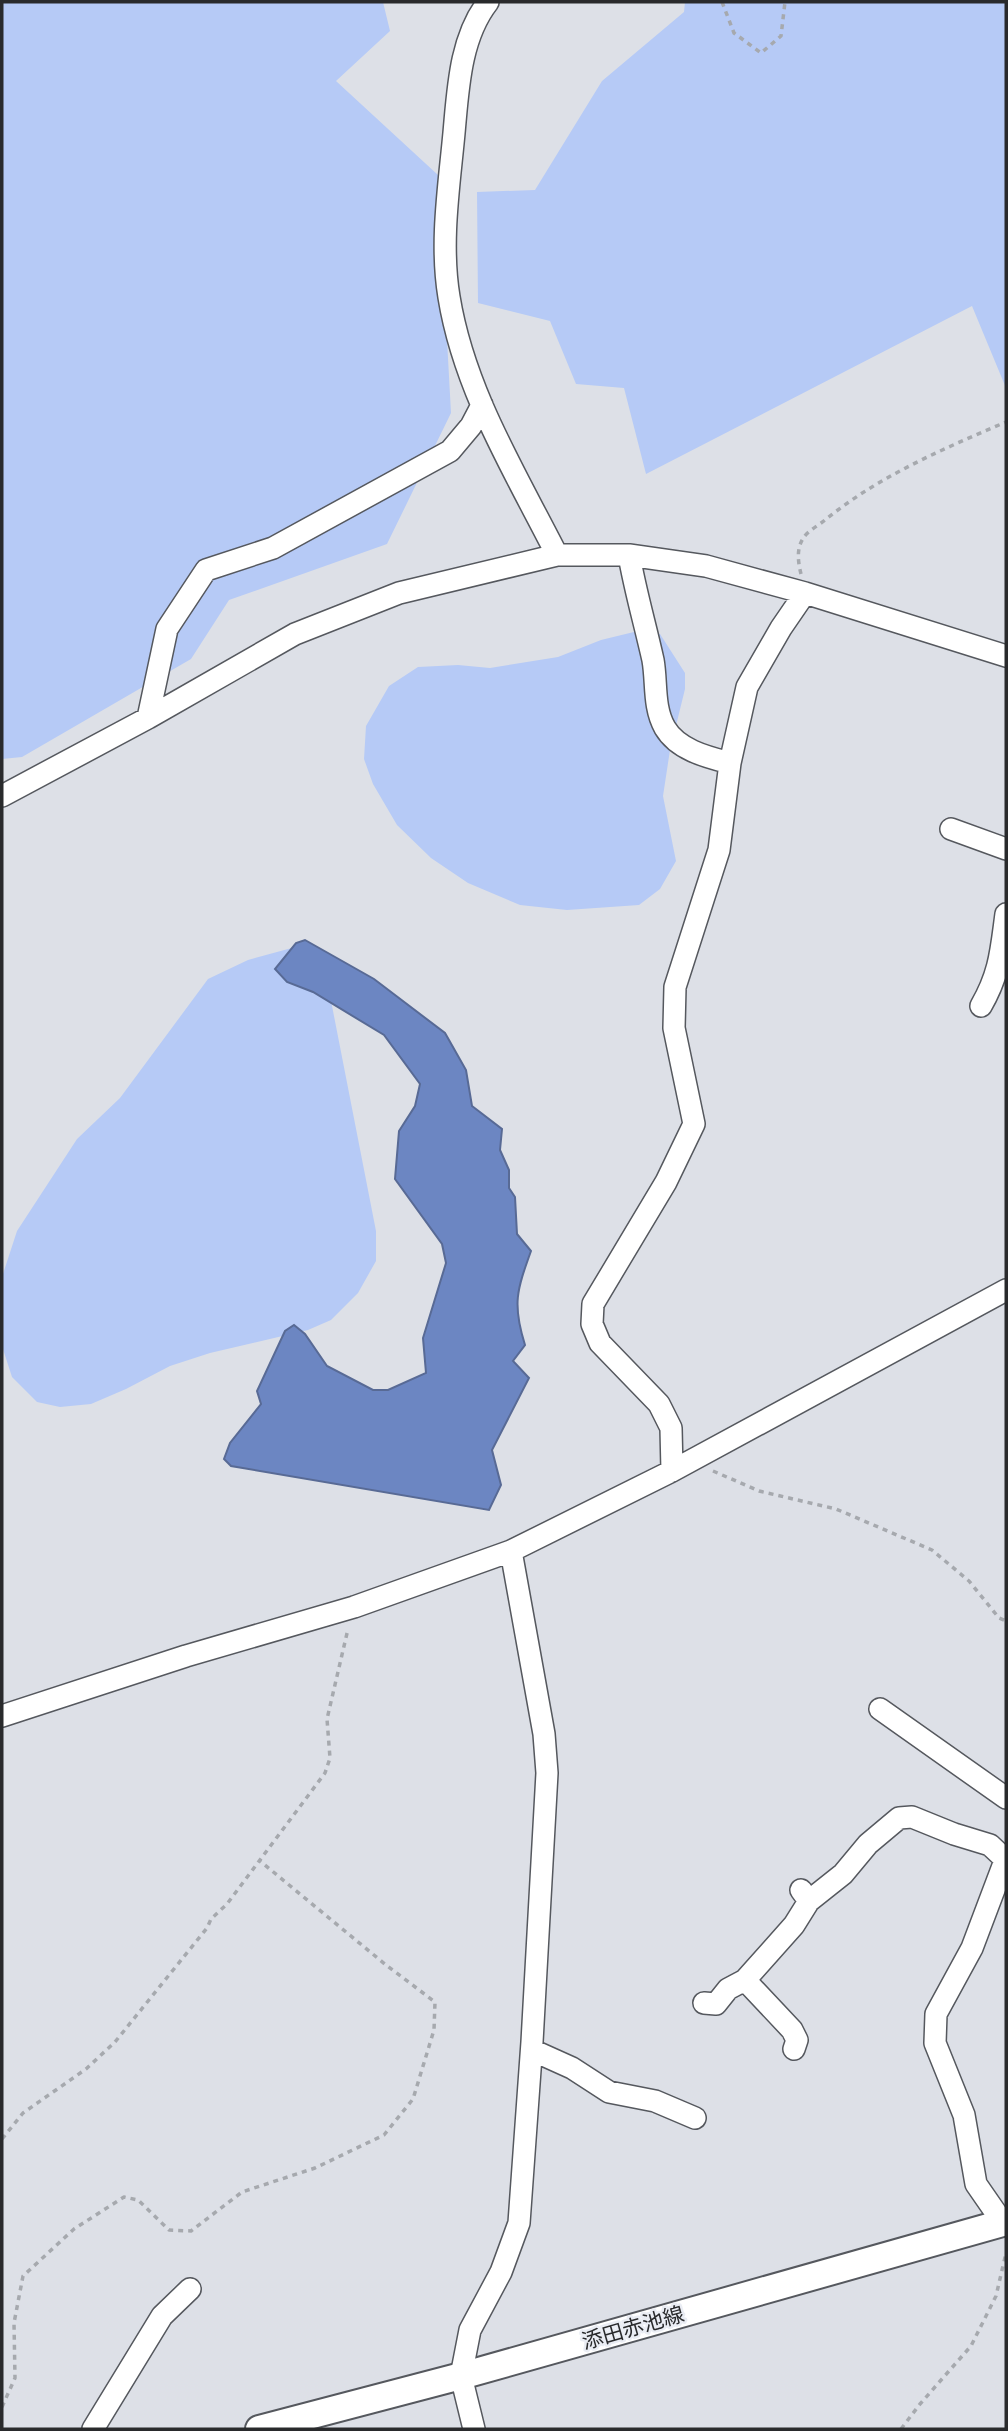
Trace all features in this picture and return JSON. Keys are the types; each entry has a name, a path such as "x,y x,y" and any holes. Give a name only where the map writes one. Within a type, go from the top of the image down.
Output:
{"main road":[{"name":"添田赤池線","path":"258,2429 461,2376 1005,2223"}],"street":[{"path":"488,2 478,15 468,40 458,90 444,239 448,296 468,371 482,405 557,555"},
{"path":"148,718 167,629 206,570 273,548 450,451 471,426 482,405"},
{"path":"2,796 148,718 295,634 400,593 557,555 629,555 706,566 805,593 1006,656"},
{"path":"629,555 653,663 657,708 666,730 683,745 702,756 730,763"},
{"path":"680,1466 671,1428 659,1404 600,1343 592,1324 593,1304 666,1182 694,1124 674,1028 675,987 719,850 730,763 747,687 805,593"},
{"path":"951,830 1006,849"},
{"path":"981,1006 999,968 1006,914"},
{"path":"2,1716 186,1656 354,1607 511,1551 680,1466 1006,1290"},
{"path":"474,2429 461,2376 470,2330 502,2272 519,2223 547,1773 544,1734 511,1551"},
{"path":"880,1710 1006,1798"},
{"path":"704,2003 716,2004 728,1989 745,1980 794,1925 805,1895 843,1874 868,1844 899,1818 912,1817 990,1845 1006,1859 972,1948 936,2014 935,2043 964,2115 976,2183 1005,2223"},
{"path":"745,1980 792,2029 797,2040 794,2049"},
{"path":"531,2050 572,2068 609,2092 655,2101 695,2118"},
{"path":"93,2429 162,2316 190,2289"}],"path":[{"path":"722,2 734,33 761,52 781,36 785,2"},
{"path":"805,593 797,558 803,537 877,484 936,452 1006,422"},
{"path":"680,1466 759,1491 836,1508 932,1550 969,1581 999,1618 1006,1621"},
{"path":"2,2139 23,2113 86,2069 115,2042 260,1861 325,1773 330,1758 327,1718 354,1607"},
{"path":"2,2407 15,2378 14,2323 23,2276 74,2229 124,2197 138,2200 169,2230 191,2231 242,2192 316,2168 384,2135 413,2099 434,2030 435,2002 260,1861"},
{"path":"901,2429 971,2346 996,2296 1006,2253"}],"shaded area":[{"path":"2,2 383,2 390,31 336,81 438,175 451,413 387,544 229,600 191,659 22,757 2,759"},
{"path":"685,2 1006,2 1006,388 972,306 646,474 624,388 576,384 550,321 478,303 477,192 535,190 602,81 684,12"},
{"path":"638,631 660,634 685,673 685,689 670,750 663,796 676,861 660,889 639,905 567,910 520,905 468,883 431,858 397,825 373,784 364,759 366,726 389,686 418,667 458,665 490,668 558,657 601,640"},
{"path":"305,940 374,979 445,1033 466,1070 472,1106 502,1129 500,1150 509,1170 509,1188 515,1197 517,1234 531,1251 522,1276 517,1308 525,1345 513,1361 529,1378 492,1450 501,1485 489,1510 231,1466 224,1459 230,1443 261,1404 257,1391 285,1331 294,1325 305,1334 327,1366 373,1390 388,1390 426,1373 423,1338 446,1263 442,1244 395,1179 399,1131 415,1106 420,1084 384,1035 313,992 287,982 275,969 296,943"},
{"path":"299,946 325,970 376,1231 376,1261 358,1293 331,1320 308,1330 210,1353 170,1366 91,1404 60,1407 37,1402 12,1377 2,1346 2,1277 17,1231 77,1139 120,1098 208,979 248,960"}]}
